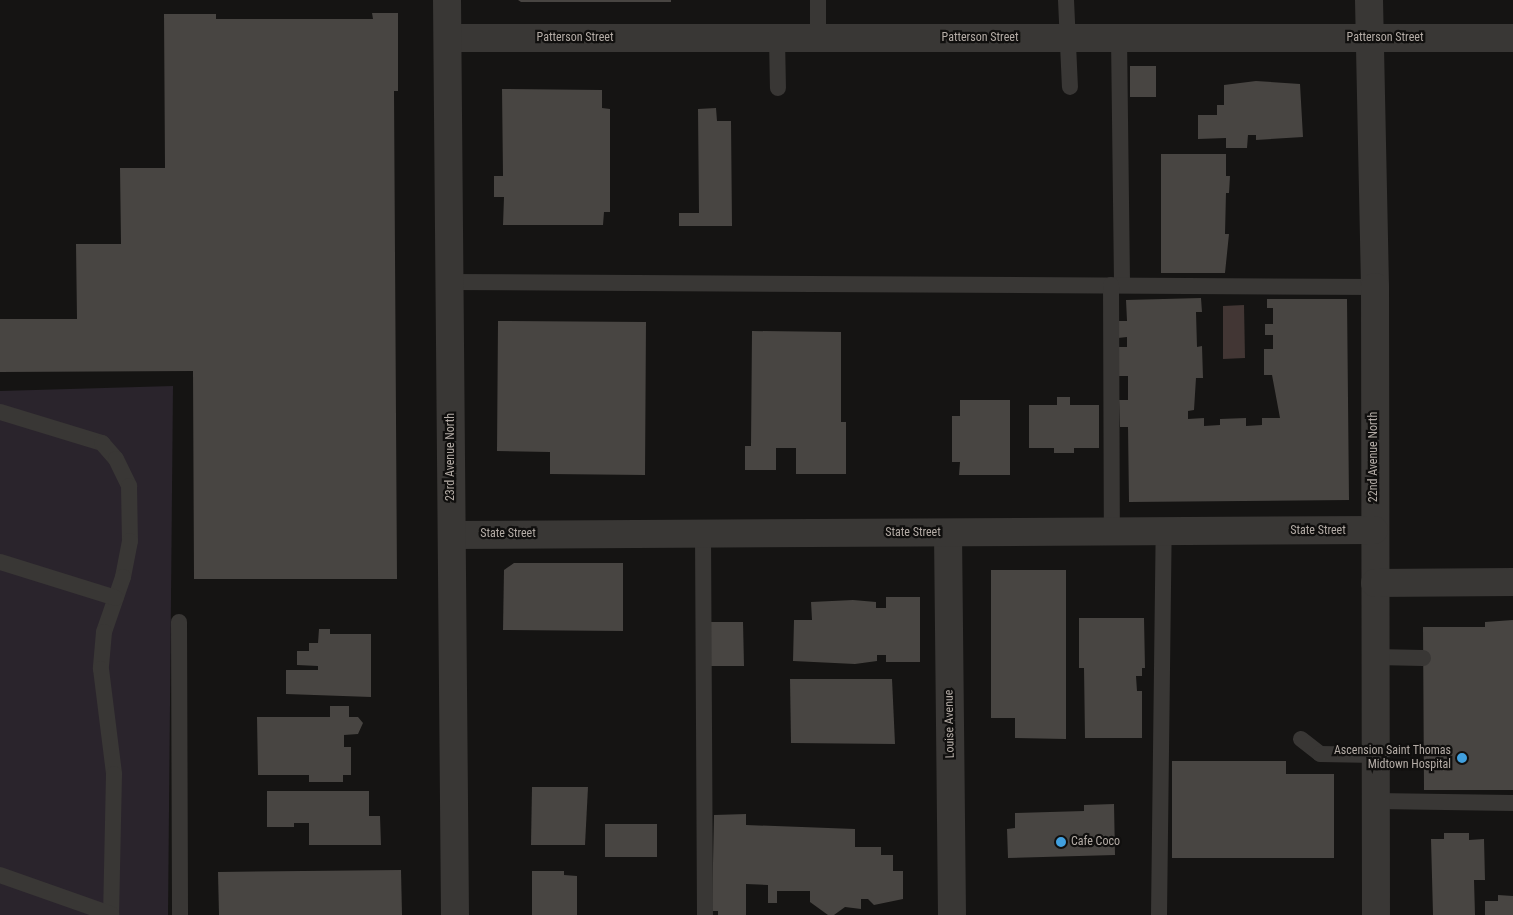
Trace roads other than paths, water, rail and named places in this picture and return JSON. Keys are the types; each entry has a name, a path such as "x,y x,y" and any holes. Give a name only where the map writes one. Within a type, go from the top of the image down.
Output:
{"street":[{"name":"23rd Avenue North","path":"447,0 455,915"},
{"name":"22nd Avenue North","path":"1369,0 1374,287 1376,915"},
{"name":"Patterson Street","path":"448,38 1513,38"},
{"name":"State Street","path":"452,535 1374,530"},
{"name":"Louise Avenue","path":"948,533 952,915"},
{"path":"1375,583 1513,582"}],"lane":[{"path":"818,0 818,38"},
{"path":"1066,0 1070,87"},
{"path":"1112,532 1119,37"},
{"path":"777,38 778,88"},
{"path":"449,282 1374,287"},
{"path":"0,412 92,438 110,448 129,486 130,526 123,577 104,632 101,669 114,774 111,915 0,875"},
{"path":"1159,915 1164,531"},
{"path":"703,534 705,915"},
{"path":"0,562 116,598"},
{"path":"179,622 180,915"},
{"path":"1376,657 1423,658"},
{"path":"1301,739 1320,754 1376,755"},
{"path":"1376,801 1513,803"}],"place":[{"name":"Ascension Saint Thomas Midtown Hospital","path":"1462,758"},
{"name":"Cafe Coco","path":"1061,842"}]}
